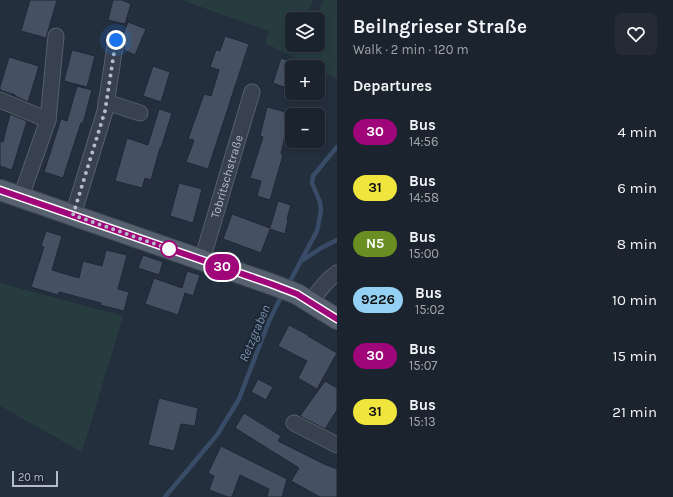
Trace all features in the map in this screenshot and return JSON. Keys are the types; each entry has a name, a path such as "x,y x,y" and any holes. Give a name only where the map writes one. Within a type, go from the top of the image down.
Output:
{"main road":[{"path":"0,190 271,284 304,299 337,319"}],"street":[{"path":"21,197 48,120 56,36"},
{"path":"73,215 105,111 116,40"},
{"name":"Tobritschstraße","path":"202,260 252,92"},
{"path":"0,100 48,120"},
{"path":"106,102 140,113"},
{"path":"304,299 319,290 331,277 337,273"},
{"path":"294,423 337,445"}],"green space":[{"path":"181,0 313,0 307,12 285,12 285,52 325,52 325,12 318,12 324,0 337,0 337,79 325,73 325,60 299,60 265,43 269,31"},
{"path":"0,283 123,316 82,452 0,406"}],"building":[{"path":"30,0 57,0 46,38 21,31"},
{"path":"113,0 122,0 131,4 125,24 108,20"},
{"path":"128,22 146,29 135,55 124,50 125,41 123,35"},
{"path":"225,36 249,44 208,169 186,162 194,140 188,139 204,94 211,96 219,70 210,67 216,50 220,51"},
{"path":"72,50 95,56 87,87 64,81"},
{"path":"9,57 39,66 28,102 15,95 0,90"},
{"path":"281,58 286,60 285,60 285,87 273,83"},
{"path":"153,66 170,72 161,102 143,96"},
{"path":"77,86 92,90 83,123 81,123 63,178 44,172 61,119 67,121"},
{"path":"267,107 285,112 285,136 281,154 283,155 270,200 257,196 261,181 250,178 263,137 260,136"},
{"path":"159,109 172,113 151,180 145,178 142,188 115,181 127,138 148,145"},
{"path":"10,114 27,121 12,170 0,166 0,141 3,142"},
{"path":"179,183 202,189 193,223 170,216"},
{"path":"278,201 291,205 285,234 270,229 261,253 223,239 232,214 270,228"},
{"path":"46,231 62,236 52,270 79,278 83,261 102,266 106,250 127,255 118,289 129,292 124,311 100,305 101,303 59,292 58,295 31,287 44,247 41,246"},
{"path":"143,255 163,262 159,275 138,268"},
{"path":"187,271 200,275 193,296 185,293 178,315 145,304 154,278 182,288"},
{"path":"289,325 337,353 317,389 298,378 307,361 278,346"},
{"path":"258,379 273,387 266,400 251,392"},
{"path":"325,381 337,388 337,410 325,429 300,416"},
{"path":"159,398 198,408 195,426 181,424 174,451 148,445"},
{"path":"244,413 281,436 278,441 337,469 337,497 320,497 291,481 299,468 235,428"},
{"path":"221,446 287,479 282,497 267,497 269,489 240,475 232,497 209,490 214,476 208,473"}],"waterway":[{"name":"Retzgraben","path":"288,285 317,231 321,211 320,202 312,183 313,176 337,147"},
{"path":"300,262 321,248 337,240"},
{"name":"Retzgraben","path":"165,497 217,435 239,399 269,321 283,293"}],"bus line":[{"name":"30","path":"0,190 271,284 297,294 337,319"}],"route":[{"path":"116,40 105,111 73,215 169,249"}]}
